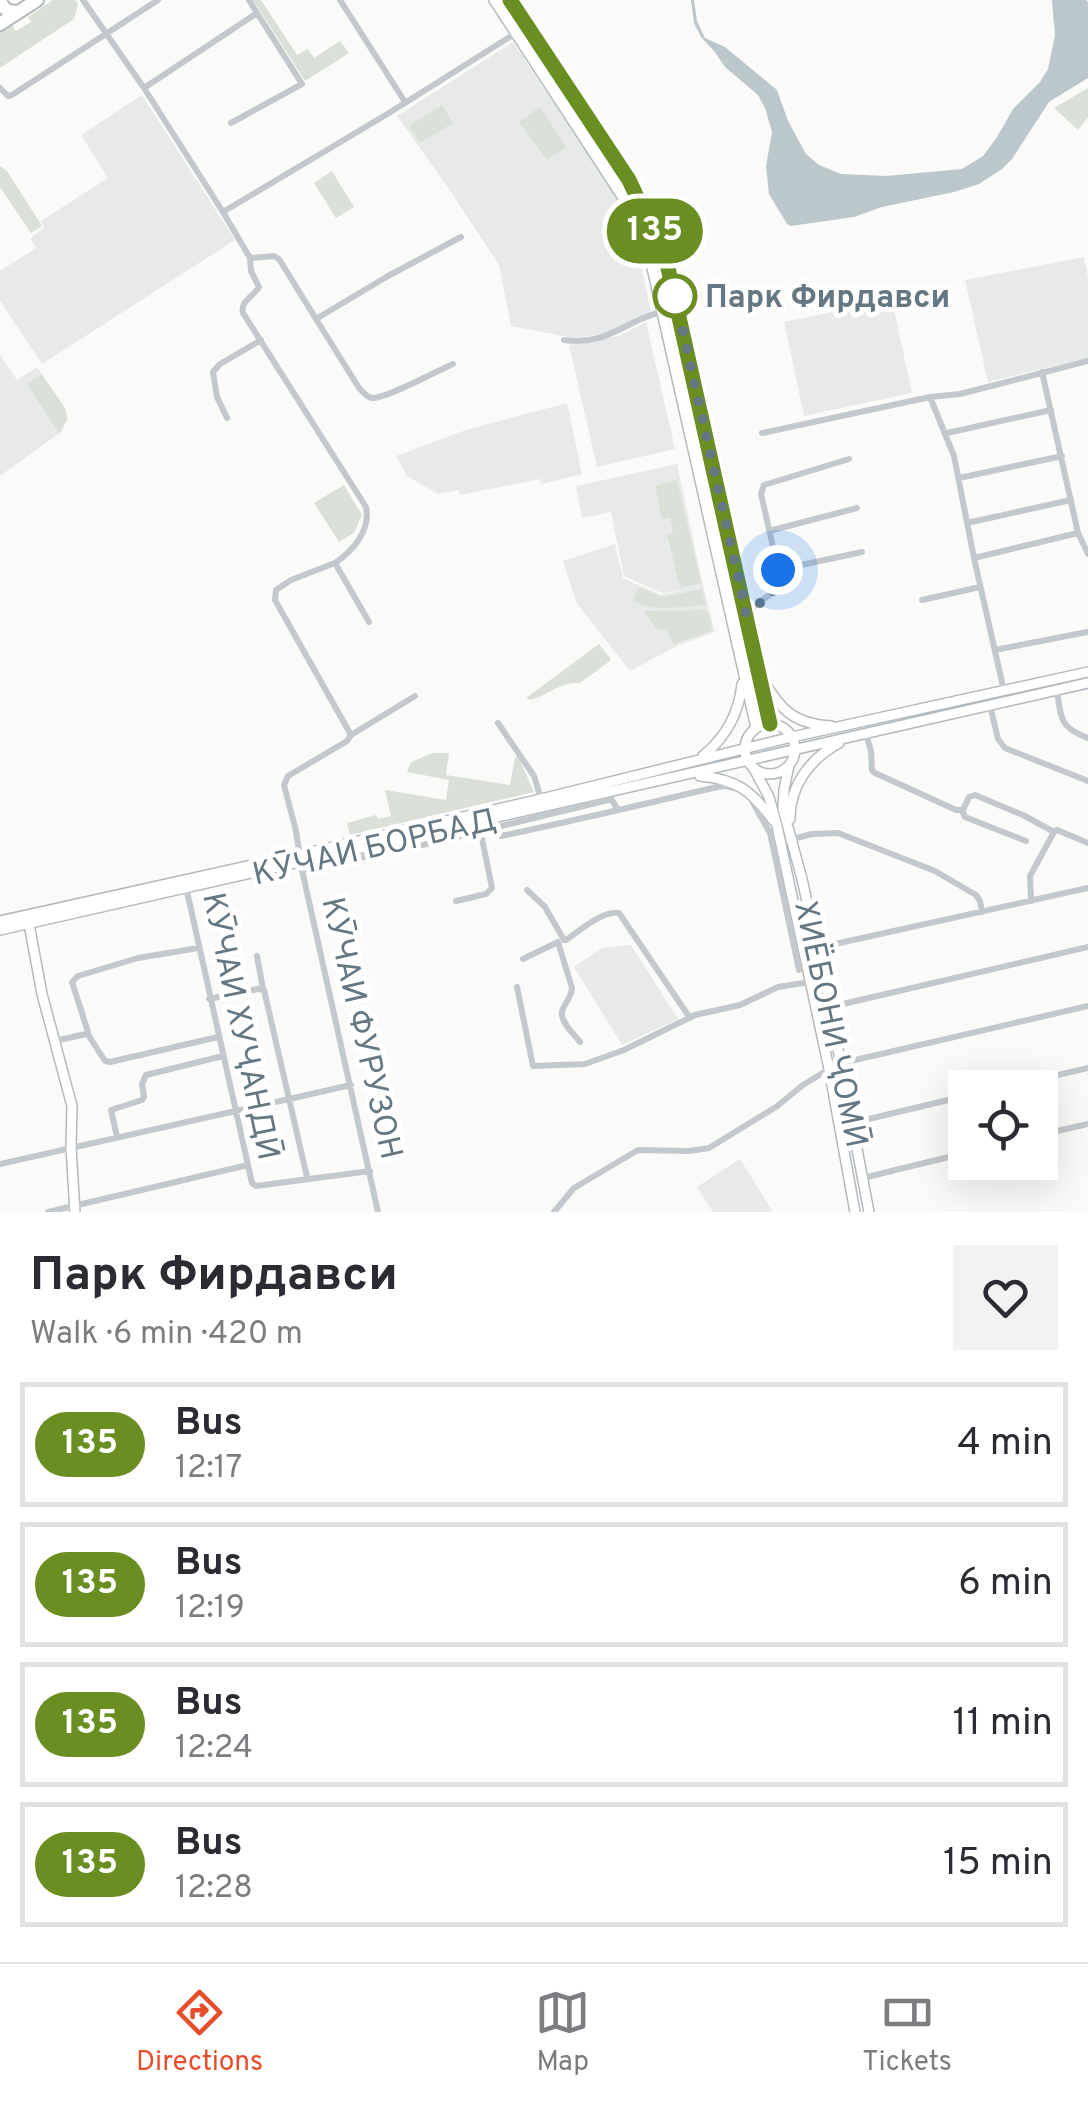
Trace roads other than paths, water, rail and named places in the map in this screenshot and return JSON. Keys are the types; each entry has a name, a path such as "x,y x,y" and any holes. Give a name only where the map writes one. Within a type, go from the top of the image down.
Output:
{"highway":[{"path":"0,0 4,8 18,12"},
{"path":"0,24 36,0"}],"main road":[{"path":"494,0 596,156 640,229 648,250 756,728"},
{"path":"510,0 629,180 654,229 671,277 770,724"},
{"path":"680,384 694,382"},
{"path":"758,672 774,700 788,713 818,725 844,726"},
{"name":"КӮЧАИ БОРБАД","path":"301,862 701,758 1088,672"},
{"path":"701,758 730,726 739,704 743,676"},
{"name":"КӮЧАИ БОРБАД","path":"0,926 185,884 479,826 1088,682"},
{"path":"778,826 769,797 744,749 756,728 770,724 784,728 792,737 795,751 784,790 788,837"},
{"path":"788,837 790,810 805,771 818,756 850,738"},
{"name":"КӮЧАИ БОРБАД","path":"750,764 768,774 776,774 789,765"},
{"path":"687,775 726,783 754,799 788,837"},
{"name":"ХИЁБОНИ ҶОМӢ","path":"788,837 785,883 829,1069 855,1212"},
{"name":"ХИЁБОНИ ҶОМӢ","path":"788,837 830,1006 869,1212"},
{"name":"КӮЧАИ БОРБАД","path":"0,926 30,924 185,884"},
{"path":"30,924 72,1106 75,1209"},
{"path":"842,1138 855,1136"}],"street":[{"path":"83,0 144,88 250,258 259,288 242,308 366,507 366,523 349,553 335,563 278,586 275,596 351,735 415,696"},
{"path":"0,88 12,95 158,0"},
{"path":"230,123 302,84 249,0"},
{"path":"340,0 405,102"},
{"path":"144,88 257,14"},
{"path":"223,212 527,26"},
{"path":"316,319 461,237"},
{"path":"250,258 279,259 367,396 389,394 453,364"},
{"path":"564,340 604,337 660,312"},
{"path":"227,418 212,372 262,340"},
{"path":"762,433 960,394 1088,362"},
{"path":"1042,372 1071,500 1088,554"},
{"path":"930,397 947,433 960,478 966,523 1004,692"},
{"path":"947,433 1051,410"},
{"path":"960,478 1062,456"},
{"path":"746,613 777,588 780,578 761,494 764,485 849,459"},
{"path":"966,523 1071,500"},
{"path":"769,531 857,508"},
{"path":"974,558 1082,537"},
{"path":"778,570 862,552"},
{"path":"335,563 369,622"},
{"path":"922,600 980,587"},
{"path":"994,650 1087,632"},
{"path":"1056,690 1063,722 1070,731 1088,738"},
{"path":"990,705 998,739 1005,748 1088,781"},
{"path":"498,722 534,776 541,799"},
{"path":"866,734 872,750 873,772 1026,841"},
{"name":"КӮЧАИ ФУРУЗОН","path":"351,735 284,781 378,1212"},
{"path":"501,836 601,816 726,783"},
{"path":"962,810 969,797 975,796 1088,843"},
{"path":"754,799 770,833 785,883 800,970"},
{"path":"456,901 486,894 492,888 479,826 608,800 618,810"},
{"path":"1031,901 1030,876 1054,832"},
{"path":"788,837 838,833 936,870 976,895 982,912"},
{"name":"КӮЧАИ ХУҶАНДӢ","path":"185,884 251,1182 254,1185 370,1170"},
{"path":"817,948 1088,888"},
{"path":"526,890 545,907 562,941 572,988 562,1018 580,1042"},
{"path":"523,959 606,914 619,913 690,1018"},
{"path":"830,1006 1088,947"},
{"path":"198,948 138,958 78,976 72,985 87,1033 106,1061 218,1037"},
{"path":"257,956 308,1178"},
{"path":"516,987 536,1067 585,1064 690,1018 740,1005 778,988 810,982"},
{"path":"209,999 264,990"},
{"path":"842,1064 1088,1006"},
{"path":"54,1041 87,1033"},
{"path":"117,1138 111,1110 144,1098 142,1084 146,1075 222,1056"},
{"path":"1058,1075 1088,1068"},
{"path":"554,1212 574,1188 630,1154 638,1150 710,1148 776,1108 829,1069"},
{"path":"0,1164 352,1086"},
{"path":"852,1123 948,1100"},
{"path":"1058,1131 1088,1124"},
{"path":"863,1178 948,1157"},
{"path":"48,1212 75,1209 248,1165"}],"place":[{"name":"Парк Фирдавси","path":"675,296"}]}
